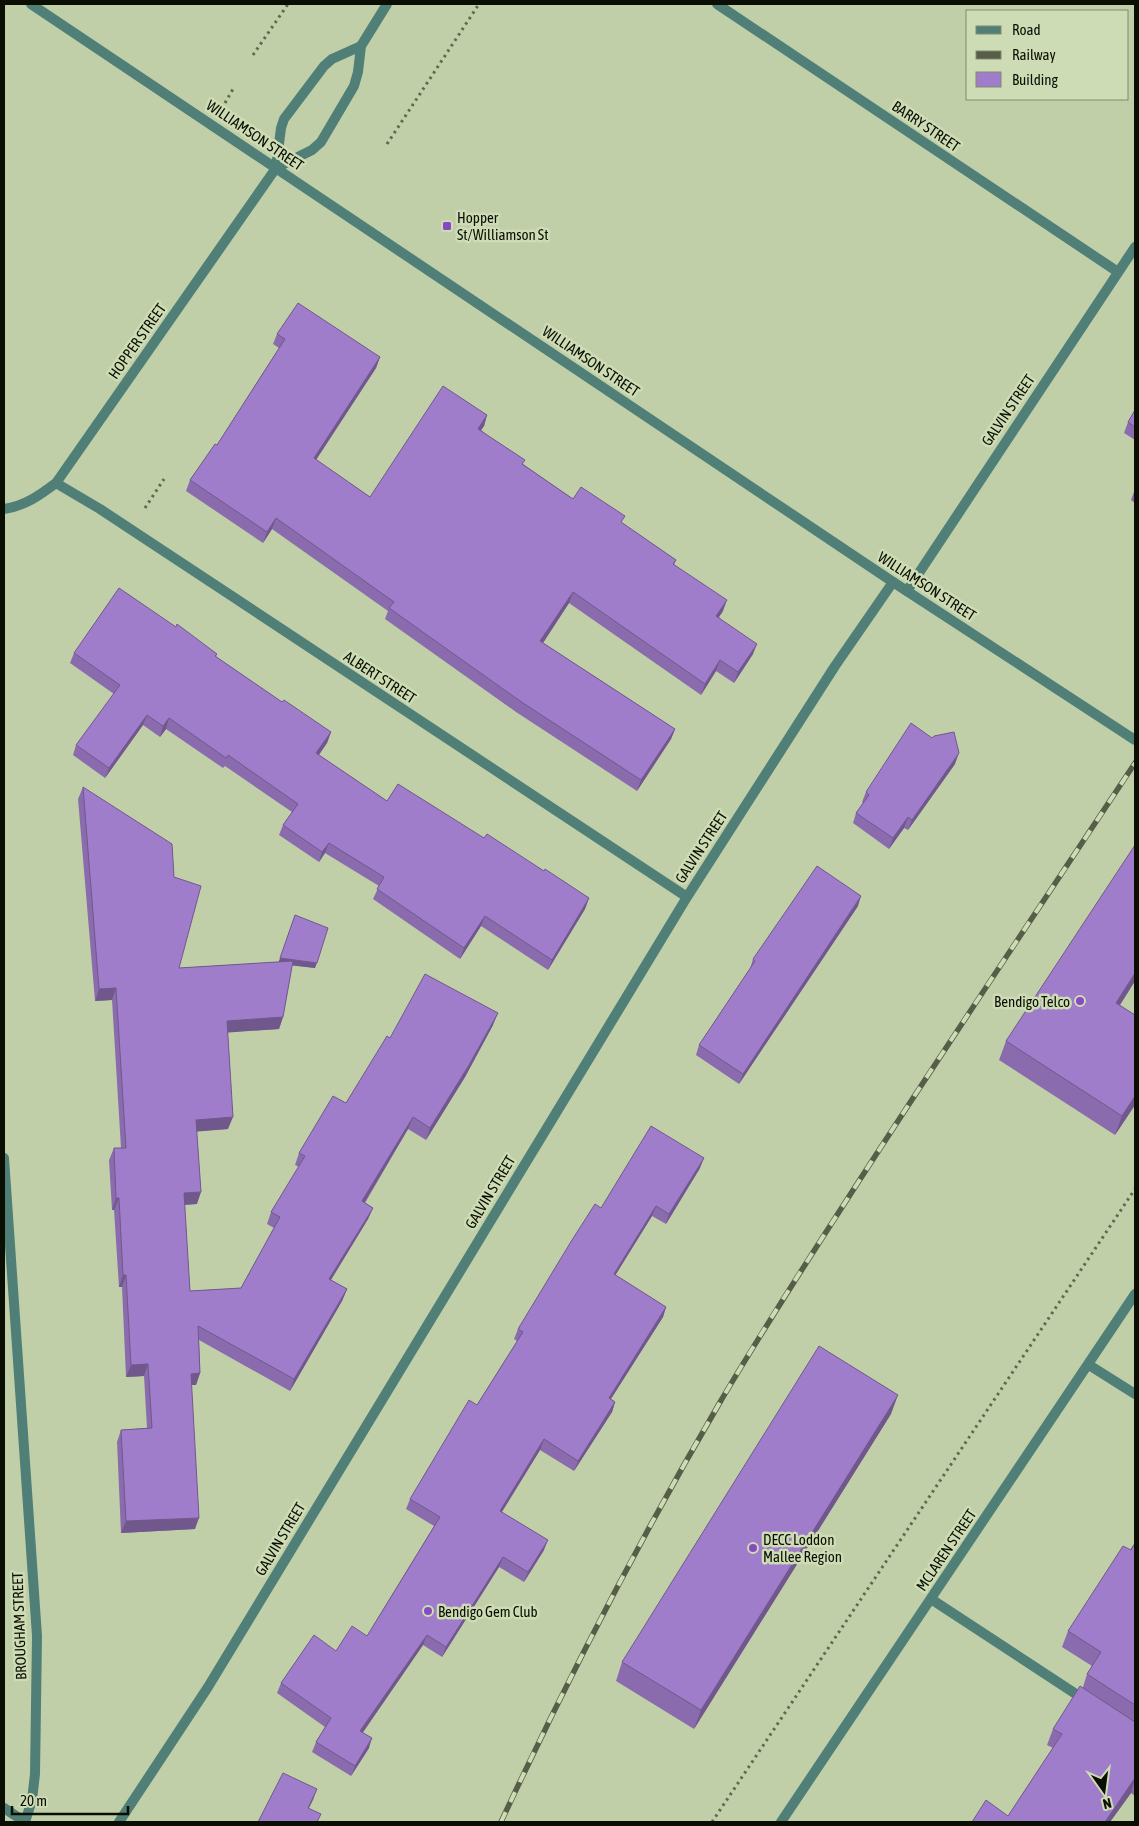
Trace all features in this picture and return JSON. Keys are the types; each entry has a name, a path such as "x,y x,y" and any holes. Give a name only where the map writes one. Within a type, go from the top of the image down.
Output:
{"street":[{"name":"WILLIAMSON STREET","path":"31,4 906,591 1135,740"},
{"name":"HOPPER STREET","path":"276,168 312,150 321,142 354,86 358,72 361,46 387,4"},
{"name":"BARRY STREET","path":"717,4 1118,272"},
{"name":"HOPPER STREET","path":"4,509 23,505 56,483 276,168 284,119 324,66 332,59 361,46"},
{"name":"GALVIN STREET","path":"906,591 1135,247"},
{"name":"ALBERT STREET","path":"56,483 131,530 687,897"},
{"name":"GALVIN STREET","path":"119,1822 208,1687 687,897 835,666 893,582"},
{"name":"BROUGHAM STREET","path":"4,1158 37,1636 35,1774 32,1800 25,1822"},
{"name":"MCLAREN STREET","path":"781,1822 1135,1294"},
{"path":"1089,1365 1135,1394"},
{"path":"932,1599 1095,1706"},
{"path":"4,1808 25,1822"}],"path":[{"path":"253,55 288,4"},
{"path":"387,144 479,4"},
{"path":"131,530 164,480"},
{"path":"712,1822 1135,1189"}],"building":[{"path":"298,303 380,357 314,458 370,497 443,386 487,415 478,429 525,460 522,464 573,499 581,487 625,516 621,522 676,560 673,564 727,600 716,616 757,644 738,672 720,660 705,684 573,592 540,641 675,729 641,780 520,701 389,608 394,602 276,518 267,532 190,480 215,444 217,445 285,339 277,334"},
{"path":"1135,410 1135,427 1128,422"},
{"path":"119,588 176,627 177,624 217,654 215,656 282,702 284,700 331,732 316,753 387,801 398,784 484,838 487,834 589,898 552,960 485,916 464,948 377,889 384,877 329,843 322,852 283,825 298,804 228,755 226,758 169,718 163,726 147,715 109,768 76,745 120,685 74,653"},
{"path":"911,723 932,738 954,732 959,753 912,820 908,817 893,838 856,813 869,795 866,792"},
{"path":"83,787 172,844 174,877 201,886 179,968 293,961 283,1017 227,1021 233,1117 196,1120 201,1192 184,1193 190,1291 241,1288 280,1217 271,1212 305,1156 299,1153 333,1096 346,1103 387,1036 390,1038 425,974 498,1013 469,1065 430,1128 413,1117 362,1201 373,1208 329,1279 347,1289 294,1379 198,1326 200,1373 191,1374 199,1518 126,1521 121,1430 152,1428 148,1364 131,1365 126,1275 123,1275 119,1198 116,1198 114,1148 126,1148 116,988 99,989"},
{"name":"Bendigo Telco","path":"1135,845 1135,973 1116,1003 1135,1015 1135,1096 1122,1116 1006,1041"},
{"path":"817,866 861,896 743,1074 699,1045 755,961 753,959"},
{"path":"295,915 328,928 317,963 280,958"},
{"path":"651,1126 704,1158 669,1214 656,1206 614,1274 666,1307 609,1398 615,1402 578,1461 544,1439 500,1511 548,1540 528,1572 503,1557 446,1647 427,1635 360,1731 372,1738 355,1766 316,1742 331,1718 281,1683 314,1635 336,1651 352,1626 367,1636 440,1517 410,1499 469,1400 477,1405 523,1332 518,1329 572,1240 595,1204 601,1208"},
{"name":"DECC Loddon Mallee Region","path":"819,1346 898,1395 701,1710 622,1662"},
{"path":"1135,1543 1135,1705 1087,1674 1101,1652 1068,1631 1123,1546 1131,1550"},
{"path":"1080,1686 1135,1722 1135,1778 1105,1822 972,1822 986,1800 1008,1816 1062,1734 1053,1729"},
{"path":"283,1773 317,1789 308,1808 321,1814 317,1822 258,1822"}],"railway":[{"path":"501,1822 605,1610 661,1506 735,1378 782,1300 883,1143 1135,763"}],"place":[{"name":"Hopper St/Williamson St","path":"447,226"},
{"name":"Bendigo Telco","path":"1080,1001"},
{"name":"DECC Loddon Mallee Region","path":"753,1548"},
{"name":"Bendigo Gem Club","path":"428,1611"}]}
